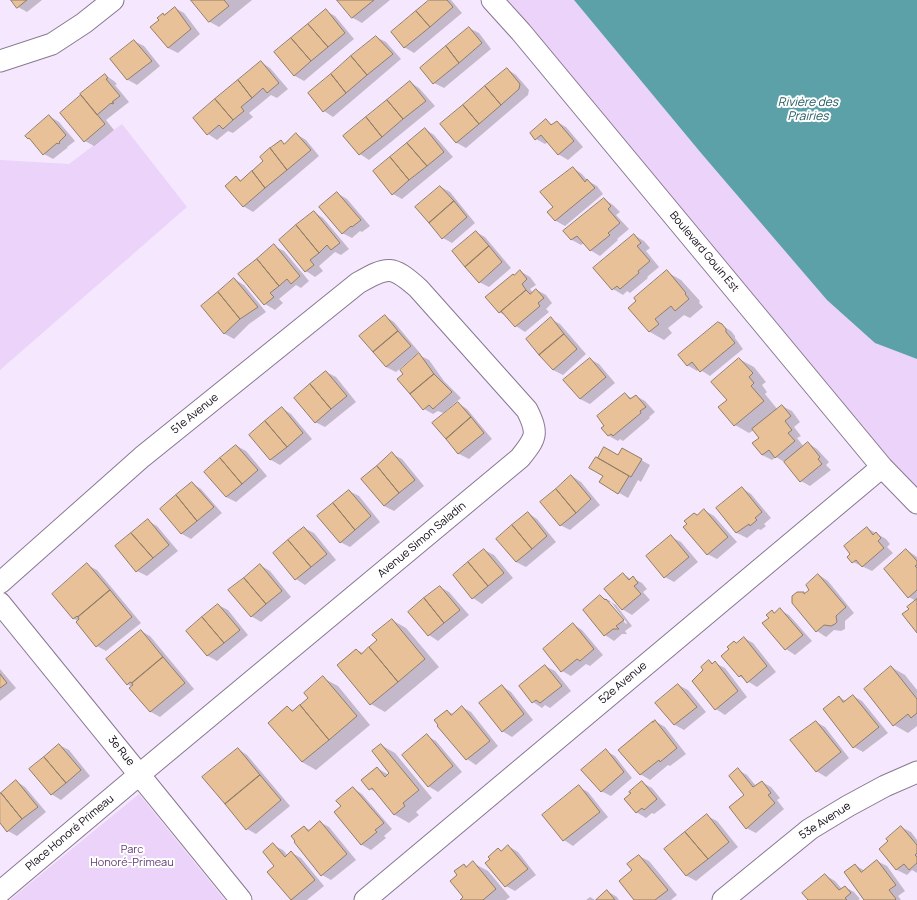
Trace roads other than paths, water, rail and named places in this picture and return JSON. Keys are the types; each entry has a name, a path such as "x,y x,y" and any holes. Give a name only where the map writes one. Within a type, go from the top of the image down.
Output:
{"street":[{"path":"0,61 52,44 84,23 113,0"},
{"name":"Boulevard Gouin Est","path":"492,0 521,32 882,467 917,503"},
{"name":"51e Avenue","path":"0,583 142,457 358,283 378,271 391,270 403,275"},
{"name":"Avenue Simon Saladin","path":"140,774 520,458 532,444 535,435 534,425 528,410 418,288 403,275"},
{"name":"52e Avenue","path":"365,900 882,467"},
{"name":"3e Rue","path":"0,603 241,900"},
{"name":"53e Avenue","path":"723,900 810,829 854,803 917,772"},
{"name":"Place Honoré Primeau","path":"0,892 140,774"}],"water":[{"name":"Rivière des Prairies","path":"574,0 917,0 917,359 875,343 827,300 701,153"}],"park label":[{"name":"Parc Honoré-Primeau","path":"132,856"}]}
